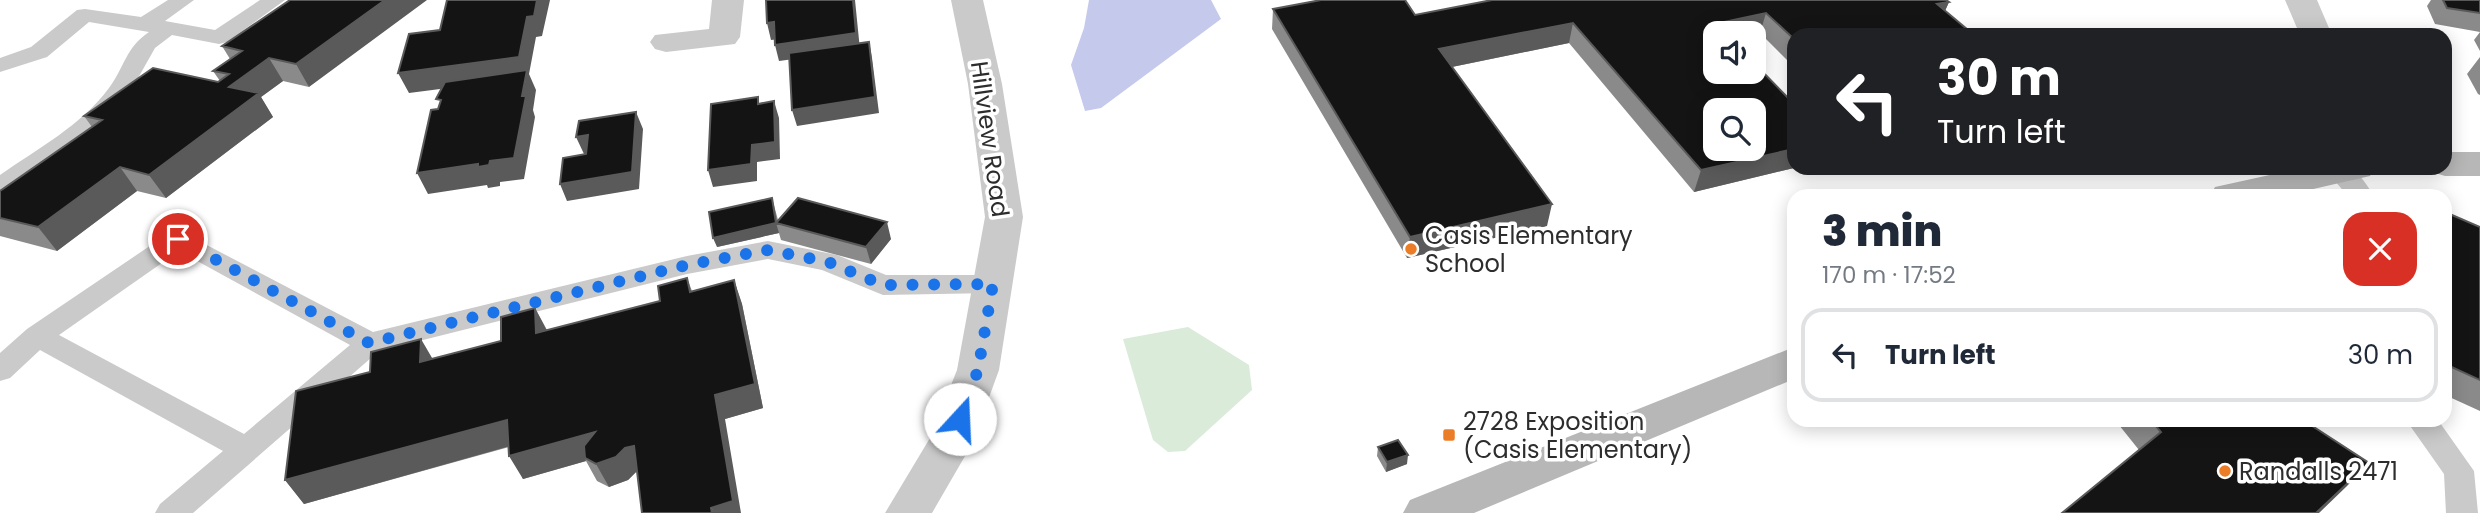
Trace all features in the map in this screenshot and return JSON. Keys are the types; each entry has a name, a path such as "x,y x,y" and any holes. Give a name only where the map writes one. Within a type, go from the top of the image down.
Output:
{"street":[{"path":"666,42 724,37 728,0"},
{"name":"Hillview Road","path":"908,513 950,444 978,370 1004,217 985,84 967,0"},
{"path":"2301,0 2313,28"},
{"path":"2452,164 2480,164"},
{"path":"2278,189 2352,178"},
{"path":"1426,513 1787,365"}],"lane":[{"path":"0,65 39,52 85,15 110,0"},
{"path":"145,24 183,0"},
{"path":"85,15 219,37 274,0"},
{"path":"0,187 91,122 121,89 130,68 147,43 168,28"},
{"path":"0,370 37,336 178,239 369,343"},
{"path":"171,513 369,343 687,265 768,250 828,262 883,285 993,284"},
{"path":"37,336 246,449"},
{"path":"2426,427 2459,471 2462,513"}],"green space":[{"path":"1188,327 1249,365 1252,390 1185,451 1168,452 1153,440 1123,339"}],"water":[{"path":"1089,0 1211,0 1221,19 1101,108 1085,111 1071,65 1084,28"}],"building":[{"path":"290,0 385,0 296,64 269,58 229,87 259,93 149,175 120,167 38,227 0,218 0,191 102,120 84,116 153,68 218,82 229,74 213,71 242,51 222,46"},
{"path":"447,0 537,0 534,16 527,17 519,57 398,73 409,34 440,30"},
{"path":"766,0 853,0 856,33 775,45 774,22 767,23"},
{"path":"1321,0 1405,0 1415,15 1492,0 1946,0 1949,2 1937,4 1966,28 1787,28 1787,32 1766,13 1728,21 1703,21 1703,84 1766,84 1766,75 1787,97 1787,151 1766,155 1766,98 1703,98 1703,161 1741,161 1701,170 1573,23 1439,49 1552,204 1410,237 1273,9"},
{"path":"2443,0 2480,0 2480,13 2447,8"},
{"path":"869,42 875,97 792,110 789,53"},
{"path":"527,70 522,96 526,96 514,158 490,161 489,165 478,167 478,164 417,173 431,110 438,109 441,100 436,99 445,82"},
{"path":"758,97 758,104 774,101 775,142 752,145 751,164 708,170 711,104"},
{"path":"636,112 632,172 560,184 563,158 586,154 588,135 576,137 579,121"},
{"path":"772,198 776,223 713,238 709,212"},
{"path":"798,198 887,222 866,247 776,223"},
{"path":"2452,215 2480,227 2480,380 2452,367"},
{"path":"687,278 690,292 734,280 755,384 715,395 733,501 711,508 712,513 642,513 634,446 625,448 616,457 596,464 585,458 584,446 595,432 509,456 507,420 285,480 296,391 370,372 371,352 421,339 420,362 501,341 501,317 535,308 536,333 660,301 658,286"},
{"name":"Randalls 2471","path":"2157,427 2314,427 2369,463 2316,513 2062,513 2161,432"},
{"path":"1398,440 1408,455 1387,462 1378,447"}],"place":[{"name":"Casis Elementary School","path":"1411,249"},
{"name":"2728 Exposition (Casis Elementary)","path":"1449,435"},
{"name":"Randalls 2471","path":"2225,471"}],"route":[{"path":"178,239 369,343 687,265 768,250 828,262 883,285 993,284 978,370 960,419"}]}
